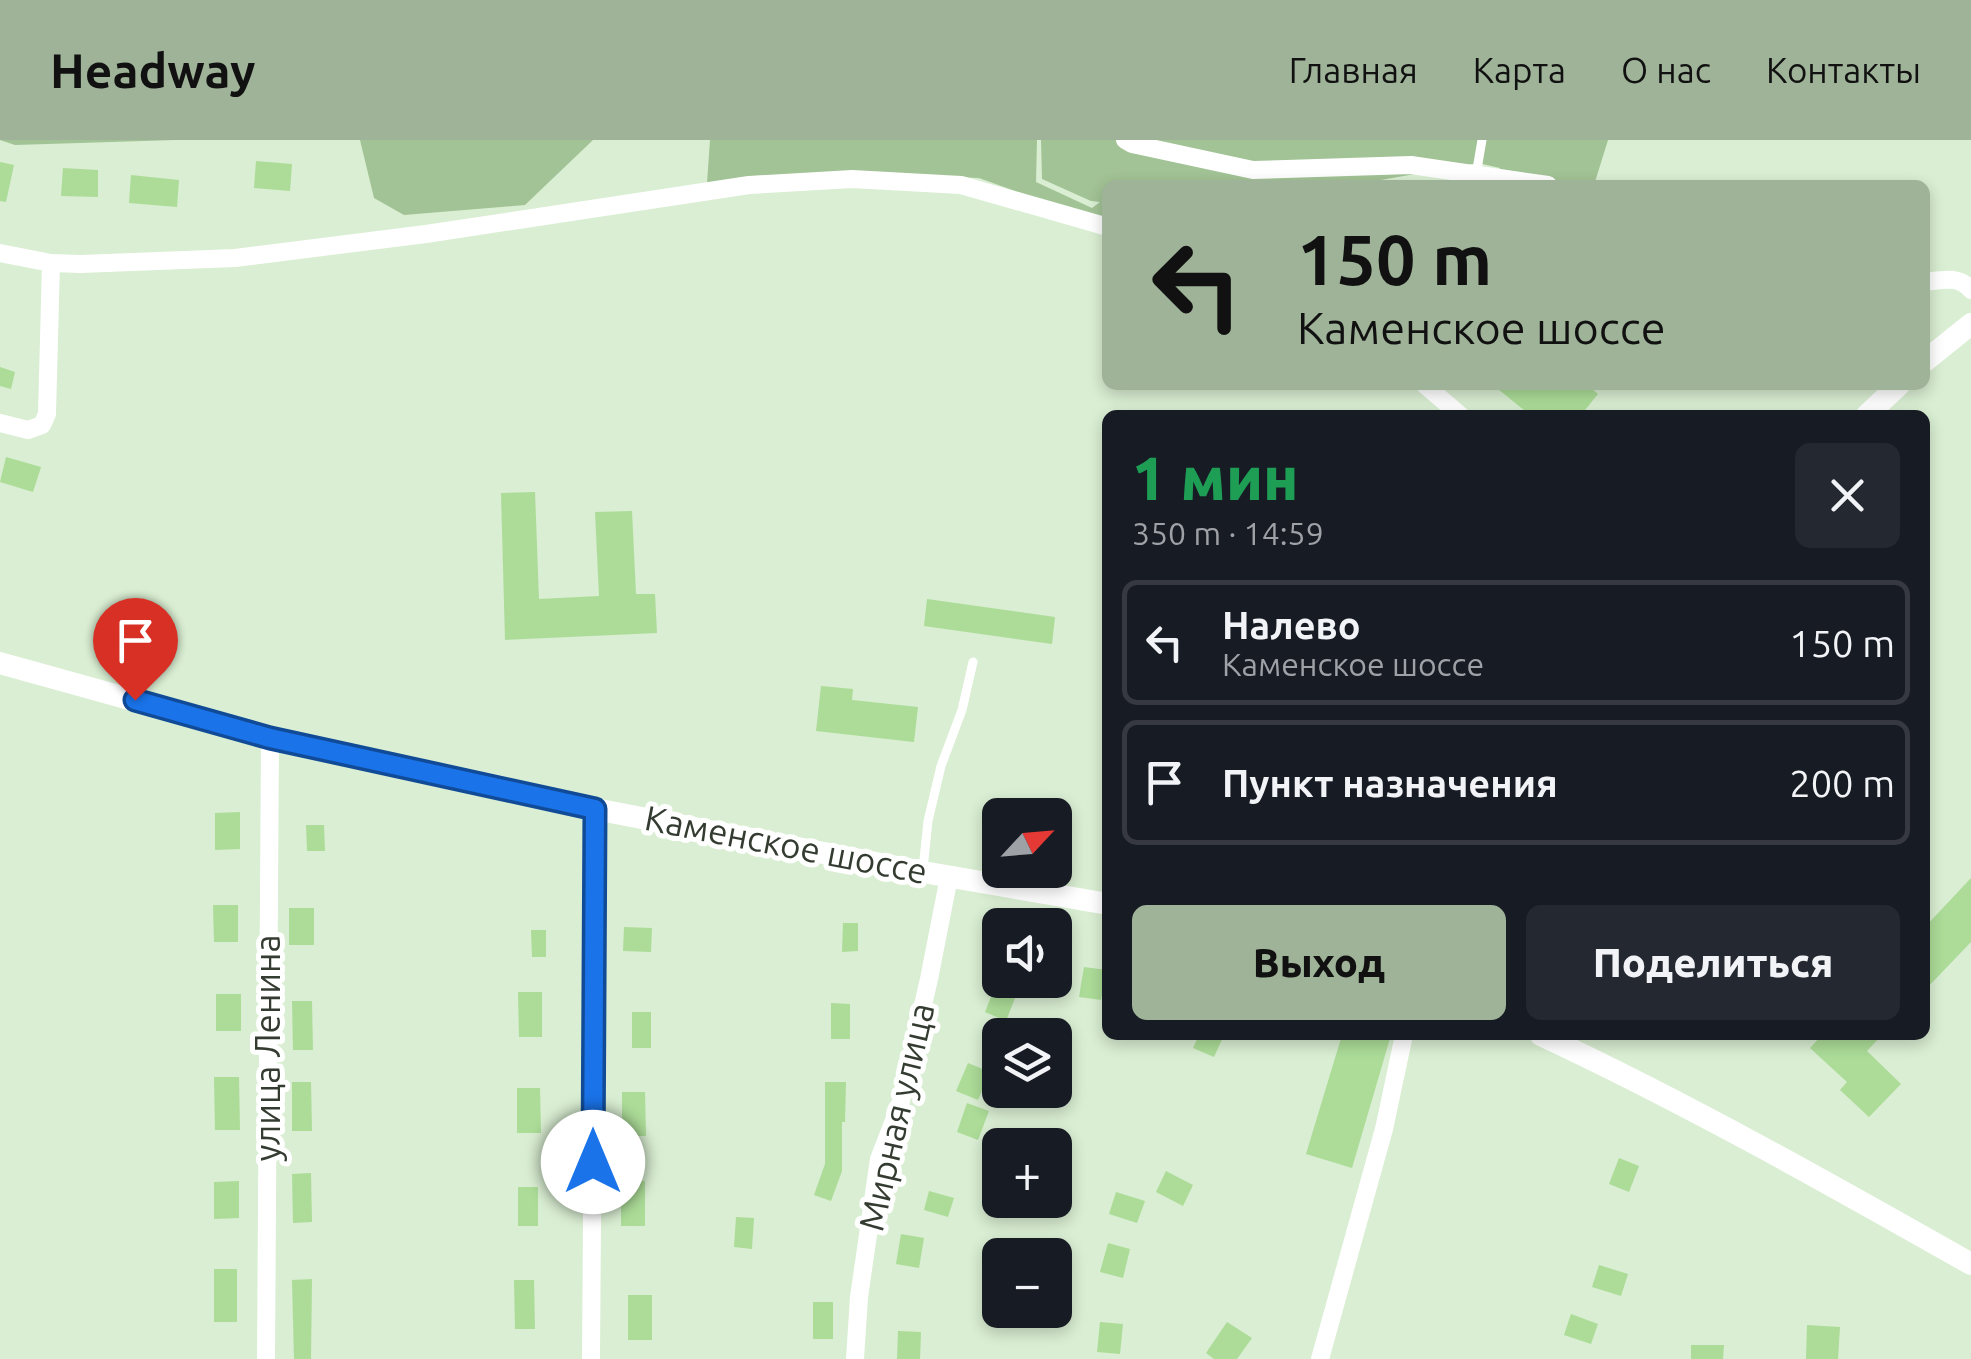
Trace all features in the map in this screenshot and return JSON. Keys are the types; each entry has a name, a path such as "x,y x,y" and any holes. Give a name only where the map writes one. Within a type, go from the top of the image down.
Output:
{"street":[{"path":"1124,140 1253,170 1411,165 1515,180"},
{"path":"0,252 51,263 81,264 235,258 426,234 750,185 852,179 961,186 1102,225"},
{"path":"0,424 28,430 42,426 48,414 51,263"},
{"path":"1930,281 1951,278 1971,290"},
{"path":"1930,357 1971,324"},
{"path":"1431,390 1454,410"},
{"path":"1873,410 1895,390"},
{"name":"Каменское шоссе","path":"0,663 270,738 595,809 1102,903"},
{"name":"улица Ленина","path":"266,1359 270,738"},
{"path":"591,1359 595,809"},
{"name":"Мирная улица","path":"855,1359 859,1297 880,1159 900,1105 950,876"},
{"path":"1320,1359 1384,1129 1403,1040"},
{"path":"1552,1040 1808,1172 1971,1264"}],"lane":[{"path":"1476,174 1482,140"},
{"path":"923,872 928,821 941,766 962,710 973,662"}],"green space":[{"path":"0,140 175,140 15,145"},
{"path":"360,140 593,140 525,205 404,215 374,198"},
{"path":"710,140 1037,140 1036,182 1092,208 1100,202 1042,179 1041,140 1608,140 1596,180 1491,180 1500,178 1500,168 1478,163 1381,180 1102,180 1102,222 979,178 836,172 707,183"}],"building":[{"path":"256,161 292,164 290,191 254,188"},
{"path":"0,162 14,165 6,202 0,201"},
{"path":"63,168 98,170 98,197 61,196"},
{"path":"131,175 179,180 177,207 129,203"},
{"path":"0,367 15,372 11,389 0,386"},
{"path":"1499,390 1593,390 1598,394 1585,410 1524,410"},
{"path":"6,457 41,467 33,492 0,482"},
{"path":"535,492 539,599 599,596 595,512 632,511 636,594 655,594 657,633 505,640 501,493"},
{"path":"927,599 1055,617 1052,644 924,626"},
{"path":"821,686 853,689 852,700 918,707 914,742 816,731"},
{"path":"240,812 240,849 215,850 215,813"},
{"path":"306,825 324,825 325,851 307,851"},
{"path":"1971,878 1971,942 1930,985 1930,922"},
{"path":"213,905 238,905 238,942 214,942"},
{"path":"289,908 314,908 314,945 289,945"},
{"path":"843,923 858,923 858,951 842,952"},
{"path":"624,927 652,928 651,952 623,951"},
{"path":"531,930 546,930 546,957 532,957"},
{"path":"1084,967 1102,969 1101,1000 1079,997"},
{"path":"518,992 542,992 542,1037 519,1037"},
{"path":"216,994 241,994 241,1031 216,1031"},
{"path":"990,998 1015,998 1007,1018 985,1012"},
{"path":"292,1001 312,1001 313,1050 293,1050"},
{"path":"831,1003 850,1004 850,1039 831,1039"},
{"path":"632,1012 651,1012 651,1048 632,1048"},
{"path":"1197,1040 1222,1040 1214,1057 1193,1048"},
{"path":"1340,1040 1390,1040 1352,1168 1306,1154"},
{"path":"1817,1040 1877,1040 1867,1051 1901,1084 1869,1117 1840,1090 1847,1082 1810,1048"},
{"path":"968,1063 982,1069 978,1100 956,1091"},
{"path":"214,1077 239,1077 240,1130 215,1130"},
{"path":"292,1082 311,1082 312,1131 292,1131"},
{"path":"825,1082 846,1082 842,1171 831,1201 814,1195 825,1164"},
{"path":"517,1088 540,1088 541,1133 517,1133"},
{"path":"622,1092 645,1092 646,1136 622,1136"},
{"path":"967,1103 989,1111 978,1140 957,1132"},
{"path":"1619,1158 1639,1166 1629,1192 1609,1184"},
{"path":"1166,1171 1193,1185 1183,1206 1156,1192"},
{"path":"311,1173 312,1222 293,1223 292,1174"},
{"path":"239,1181 239,1218 214,1219 214,1182"},
{"path":"621,1181 645,1181 645,1226 621,1226"},
{"path":"518,1187 538,1187 538,1226 518,1226"},
{"path":"929,1191 954,1198 948,1217 924,1210"},
{"path":"1116,1192 1145,1201 1137,1223 1109,1214"},
{"path":"736,1217 754,1218 752,1249 734,1247"},
{"path":"901,1234 924,1238 919,1268 896,1264"},
{"path":"1108,1243 1130,1249 1123,1278 1100,1272"},
{"path":"1599,1265 1628,1274 1621,1296 1592,1287"},
{"path":"214,1269 237,1269 237,1322 214,1322"},
{"path":"312,1279 311,1359 294,1359 292,1280"},
{"path":"514,1280 534,1280 535,1329 515,1329"},
{"path":"628,1295 652,1295 652,1340 628,1340"},
{"path":"813,1302 833,1302 833,1339 813,1339"},
{"path":"1571,1314 1598,1324 1591,1344 1564,1335"},
{"path":"1100,1322 1123,1324 1120,1354 1097,1352"},
{"path":"1227,1322 1252,1338 1237,1359 1214,1359 1206,1353"},
{"path":"1807,1325 1840,1327 1838,1359 1806,1359"},
{"path":"898,1331 921,1332 920,1359 897,1359"},
{"path":"1691,1345 1724,1345 1723,1359 1691,1359"}],"route":[{"path":"135,700 270,738 595,809 593,1162"}]}
